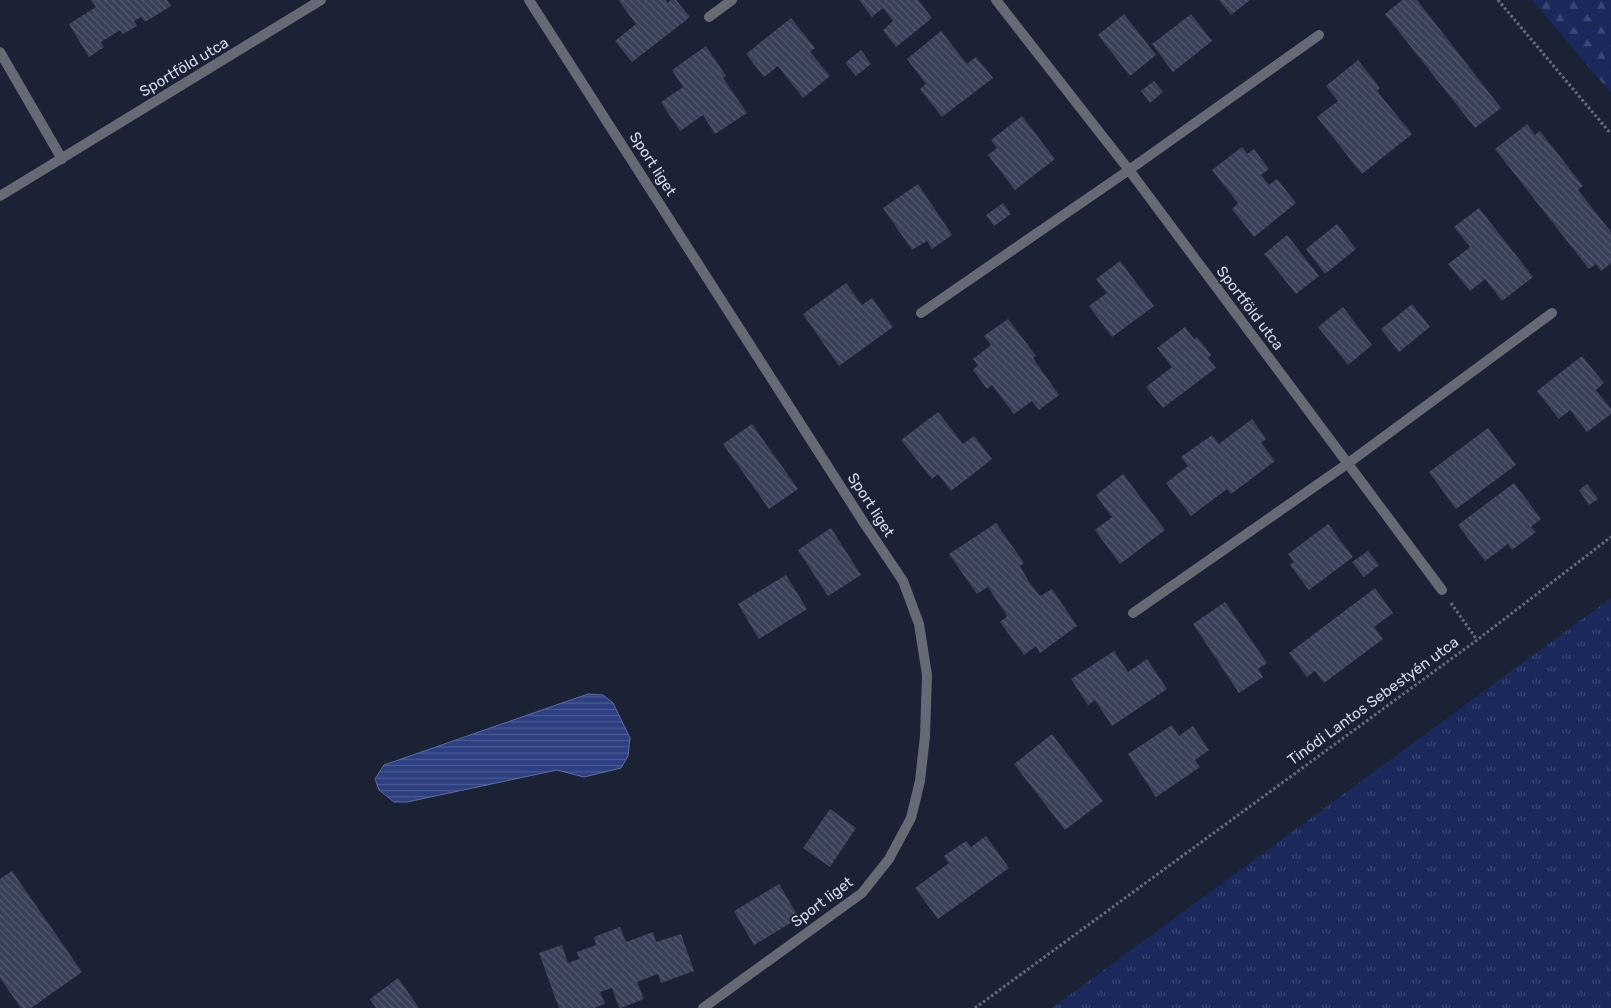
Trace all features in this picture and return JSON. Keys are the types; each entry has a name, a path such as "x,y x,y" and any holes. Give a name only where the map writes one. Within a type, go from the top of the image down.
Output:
{"street":[{"name":"Sportföld utca","path":"0,196 321,0"},
{"name":"Sport liget","path":"530,0 903,581 919,624 927,675 925,736 920,781 911,818 889,858 862,893 703,1008"},
{"path":"708,17 732,0"},
{"name":"Sportföld utca","path":"996,0 1129,170 1442,590"},
{"path":"921,313 1129,170 1319,35"},
{"path":"0,52 62,159"},
{"path":"1133,613 1347,464 1552,313"}],"path":[{"path":"1498,0 1611,134"},
{"name":"Tinódi Lantos Sebestyén utca","path":"975,1008 1477,640 1611,537"},
{"path":"1442,590 1477,640"}],"green space":[{"path":"1532,0 1611,0 1611,93"},
{"path":"1611,598 1611,1008 1052,1008"}],"shaded area":[{"path":"588,694 603,695 613,703 630,738 628,756 621,768 584,777 557,770 407,802 394,802 379,790 375,779 384,765"}],"building":[{"path":"91,0 167,0 171,6 145,22 141,17 134,21 137,26 123,34 120,30 101,42 104,47 89,57 69,24 96,7"},
{"path":"620,0 666,0 668,3 671,0 676,0 690,17 632,62 615,41 636,24"},
{"path":"859,0 918,0 932,18 896,47 883,30 893,21 883,8 872,17"},
{"path":"1219,0 1250,0 1231,15"},
{"path":"1402,0 1417,0 1501,108 1475,128 1385,14"},
{"path":"1124,14 1156,55 1130,76 1098,35"},
{"path":"1191,14 1212,41 1173,72 1152,44"},
{"path":"791,18 815,48 810,52 830,76 803,98 778,66 764,77 746,54"},
{"path":"941,31 967,64 976,57 993,78 942,117 920,89 926,84 907,59"},
{"path":"706,46 726,76 723,78 747,113 715,134 703,115 680,131 661,102 683,87 672,70"},
{"path":"861,50 871,64 856,76 845,63"},
{"path":"1358,60 1380,88 1377,91 1412,134 1362,174 1317,117 1338,101 1326,86"},
{"path":"1154,81 1163,92 1150,103 1141,91"},
{"path":"1022,116 1055,159 1015,190 988,155 997,148 991,140"},
{"path":"1527,124 1535,135 1540,131 1583,186 1578,190 1611,232 1611,263 1601,271 1596,264 1589,269 1495,149"},
{"path":"1242,147 1247,154 1254,149 1269,169 1261,175 1269,185 1277,179 1296,203 1254,237 1232,209 1238,203 1212,170"},
{"path":"918,184 952,235 932,249 927,241 912,250 883,208"},
{"path":"1003,203 1011,214 994,226 986,215"},
{"path":"1479,208 1533,277 1502,301 1485,279 1470,291 1448,264 1470,247 1454,227"},
{"path":"1337,224 1356,249 1325,274 1306,249"},
{"path":"1287,235 1319,276 1296,294 1264,254"},
{"path":"1120,261 1154,306 1112,337 1089,306 1107,293 1096,279"},
{"path":"846,283 862,305 872,298 893,327 839,366 803,314"},
{"path":"1412,304 1430,327 1399,352 1381,329"},
{"path":"1343,307 1372,345 1348,365 1318,327"},
{"path":"1008,319 1036,356 1033,358 1059,395 1039,410 1032,401 1014,414 992,385 987,389 973,370 978,365 973,359 991,345 984,336"},
{"path":"1185,327 1194,339 1197,337 1211,355 1208,358 1216,368 1163,408 1146,387 1172,367 1157,348"},
{"path":"1582,356 1604,383 1596,390 1611,409 1611,414 1587,432 1570,410 1559,419 1537,391"},
{"path":"938,412 963,444 974,436 992,459 951,491 938,474 932,479 901,440"},
{"path":"1252,419 1266,439 1261,443 1275,461 1231,494 1227,489 1191,516 1166,483 1188,466 1181,457 1212,435 1219,444"},
{"path":"752,424 798,489 769,509 723,444"},
{"path":"1488,428 1516,465 1456,509 1429,472"},
{"path":"1123,474 1165,530 1120,564 1095,530 1112,517 1096,495"},
{"path":"1514,483 1541,519 1531,527 1536,532 1512,550 1508,544 1485,561 1458,525"},
{"path":"1587,484 1598,499 1589,505 1579,490"},
{"path":"996,523 1024,563 1020,566 1040,596 1052,589 1077,626 1040,653 1036,646 1024,655 1000,622 1007,616 988,587 977,594 949,554"},
{"path":"1328,524 1353,557 1309,590 1290,565 1294,562 1288,554"},
{"path":"831,528 861,575 828,596 798,550"},
{"path":"1368,551 1379,565 1364,577 1352,562"},
{"path":"786,575 807,609 759,639 738,604"},
{"path":"1375,588 1393,613 1374,627 1383,639 1324,683 1315,671 1307,677 1289,653"},
{"path":"1225,602 1267,663 1258,669 1263,677 1239,693 1193,624"},
{"path":"1114,651 1128,672 1147,659 1167,689 1112,726 1095,700 1088,705 1071,679"},
{"path":"1172,725 1179,736 1193,726 1209,750 1195,760 1200,767 1156,797 1128,754"},
{"path":"1052,734 1103,801 1065,830 1014,764"},
{"path":"830,809 856,828 830,867 803,848"},
{"path":"986,836 1009,868 938,919 915,888 949,863 944,856 966,841 971,847"},
{"path":"12,871 82,972 31,1008 21,1008 0,978 0,879"},
{"path":"779,884 799,918 754,945 734,911"},
{"path":"620,927 626,942 653,932 656,942 681,934 694,971 661,983 658,974 637,982 644,999 621,1008 619,1008 612,988 600,992 605,1004 594,1008 559,1008 539,953 562,945 568,963 579,959 577,952 596,945 594,937"},
{"path":"398,978 419,1008 376,1008 370,999"}]}
